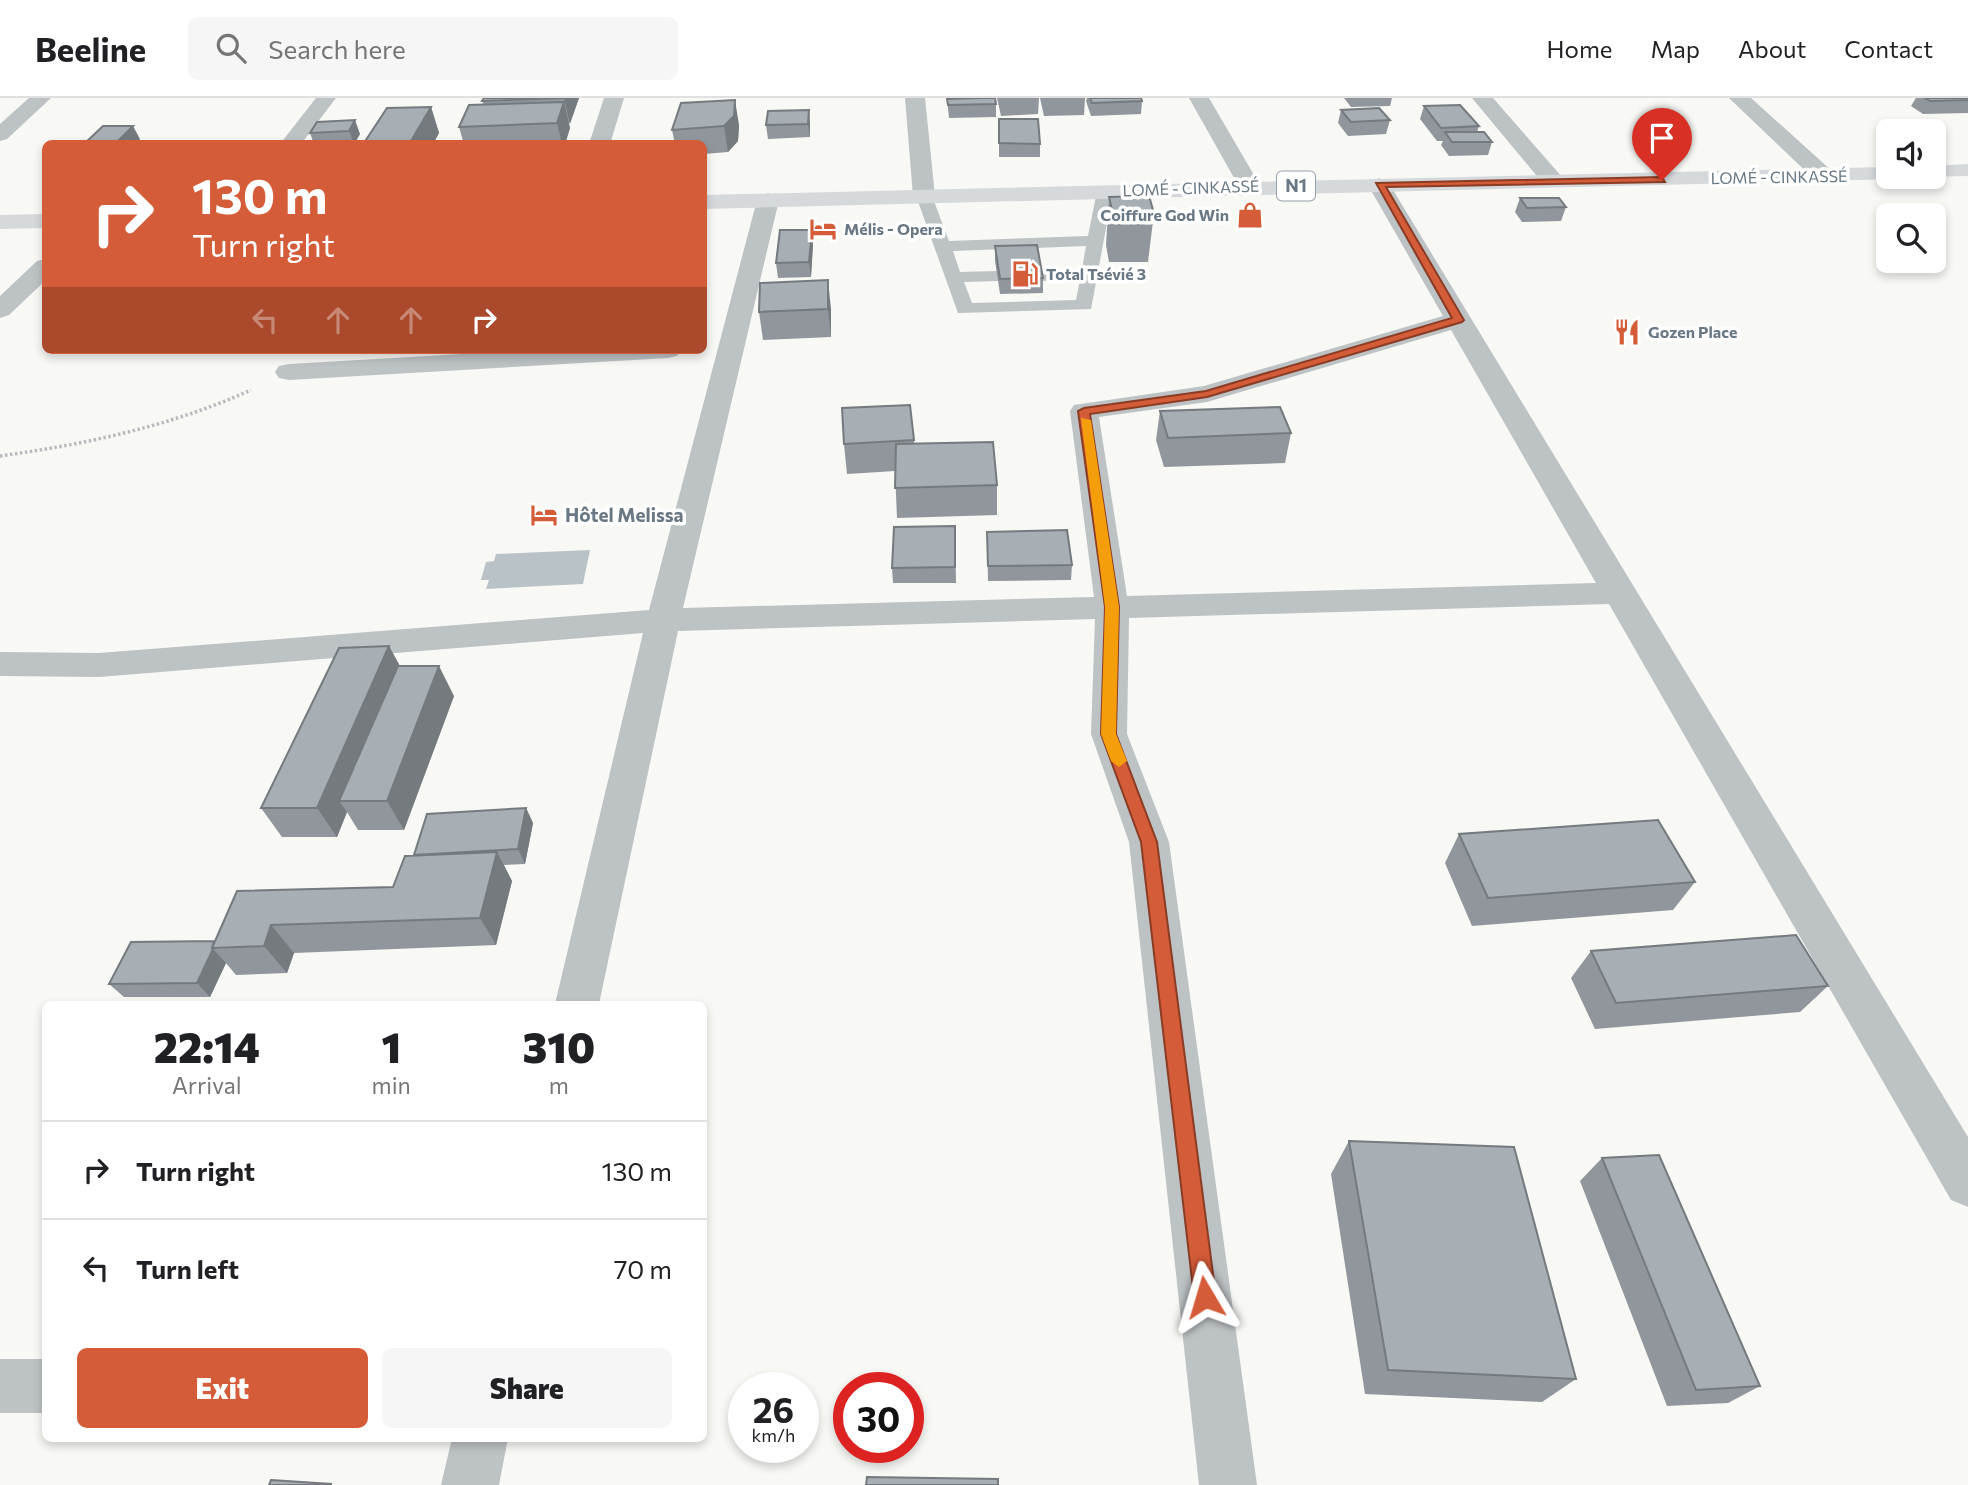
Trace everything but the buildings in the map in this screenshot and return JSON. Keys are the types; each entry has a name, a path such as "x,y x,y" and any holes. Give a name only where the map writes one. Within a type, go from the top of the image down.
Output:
{"highway":[{"path":"1946,171 1968,170"},
{"name":"LOMÉ - CINKASSÉ","path":"707,202 1250,187 1876,175"},
{"path":"0,222 42,221"}],"street":[{"path":"0,135 41,98"},
{"path":"293,140 326,98"},
{"path":"600,140 614,98"},
{"path":"915,98 924,196"},
{"path":"1199,98 1250,187"},
{"path":"1482,98 1553,183"},
{"path":"1739,98 1825,177"},
{"path":"1380,185 1968,1183"},
{"path":"578,1001 663,620 717,347 768,200"},
{"path":"0,310 42,270"},
{"path":"1228,1485 1149,842 1109,734 1112,607 1084,411 1207,394 1459,320"},
{"path":"289,372 599,354"},
{"path":"0,664 99,665 663,620 1620,593"},
{"path":"0,1386 42,1386"},
{"path":"470,1485 479,1442"}],"lane":[{"path":"924,196 965,309 1084,305 1105,191"},
{"path":"943,246 1095,241"},
{"path":"1039,276 1089,274"},
{"path":"954,277 998,276"}],"path":[{"path":"0,456 171,420 217,407 289,372"}],"shaded area":[{"path":"590,550 583,584 486,589 489,580 481,580 486,562 494,561 496,554"}],"slow traffic":[{"path":"1085,420 1112,607 1109,734 1119,761"}],"place":[{"name":"Coiffure God Win","path":"1250,215"},
{"name":"Mélis - Opera","path":"823,229"},
{"name":"Total Tsévié 3","path":"1025,274"},
{"name":"Gozen Place","path":"1627,332"},
{"name":"Hôtel Melissa","path":"544,515"}],"route":[{"path":"1205,1297 1149,842 1109,734 1112,607 1084,411 1207,394 1459,320 1380,185 1662,180"}]}
